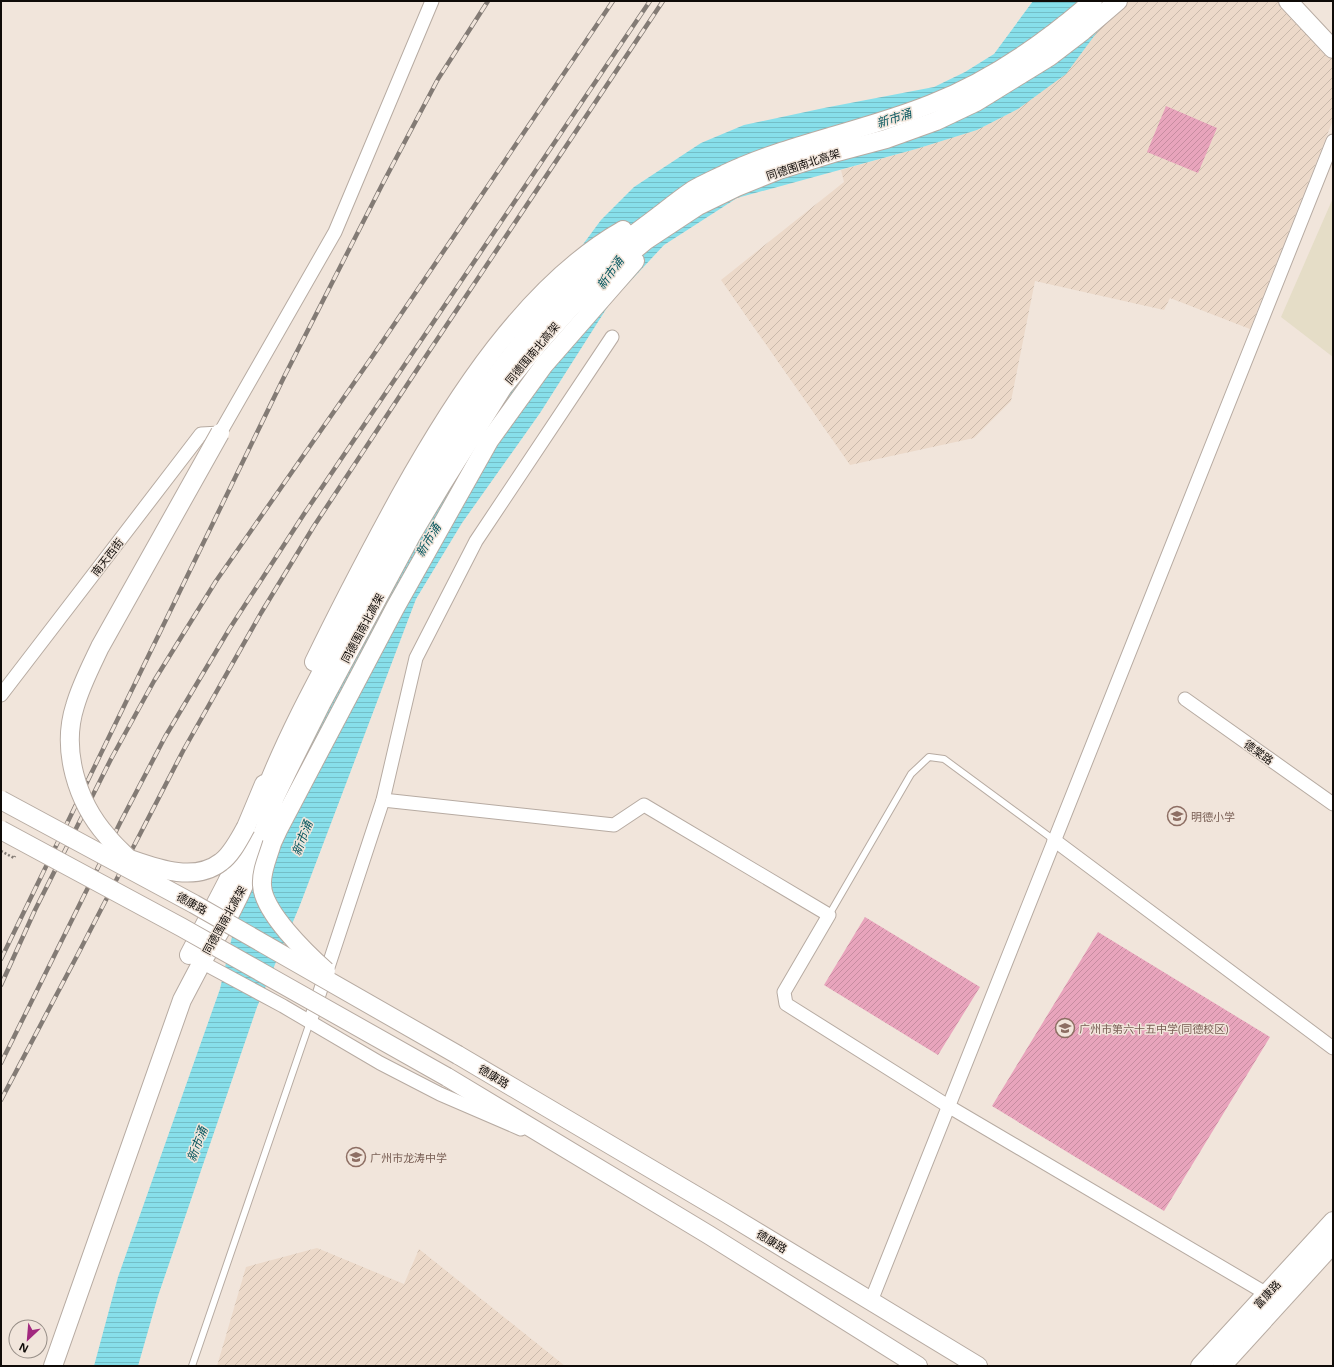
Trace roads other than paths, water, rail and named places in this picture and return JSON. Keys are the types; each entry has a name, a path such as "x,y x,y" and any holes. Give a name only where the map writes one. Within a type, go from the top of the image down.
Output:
{"main road":[{"name":"同德围南北高架","path":"315,699 377,570 430,476 463,424 526,338 571,288 614,249 695,189 750,163 802,145 900,116 960,92 1004,67 1070,21 1093,1"},
{"name":"同德围南北高架","path":"53,1366 182,1000 202,962 226,882 253,825 272,774 449,472 503,387 573,305 601,278 646,240 698,206 738,187 780,170 837,152 886,139 936,121 970,105 1049,57 1083,31 1118,1"},
{"path":"1288,1 1333,49"},
{"path":"67,836 154,868 181,873 203,871 222,862 235,847 258,799 308,674 340,607 425,452 494,349 550,286 579,260 609,238 695,189"},
{"path":"345,990 310,956 274,915 266,901 262,886 263,873 279,828 395,608 489,441 544,365 667,226"},
{"path":"128,858 107,836 95,820 79,790 71,763 70,738 74,707 100,647 220,433"},
{"name":"德康路","path":"1,800 194,904 458,1055 978,1366"},
{"path":"1,830 181,927 446,1077 703,1231 918,1366"},
{"name":"富康路","path":"1200,1366 1333,1221"},
{"name":"富康路","path":"1222,1366 1333,1244"}],"street":[{"path":"220,433 335,232 432,1"},
{"path":"871,1301 1333,141"},
{"path":"310,1022 383,800 416,658 476,541 612,337"},
{"name":"南天西街","path":"1,695 201,434 220,433"},
{"name":"德棠路","path":"1185,699 1333,804"},
{"path":"383,800 614,825 644,805 829,915 784,992 786,1004 948,1106 1267,1294"},
{"path":"1054,840 1333,1048"},
{"path":"202,962 440,1094 556,1143"}],"lane":[{"path":"829,915 912,774 929,757 944,759 1054,840"},
{"path":"192,1366 310,1022"}],"water":[{"name":"新市涌","path":"1033,1 1120,1 1066,74 1018,109 977,130 916,149 737,198 664,245 610,303 540,413 462,523 416,599 300,905 257,1007 158,1296 138,1366 94,1366 118,1277 220,989 240,902 350,643 536,308 601,220 634,187 701,143 744,125 934,87 965,72 994,54"}],"railway":[{"path":"1,959 285,375 438,79 488,1"},
{"path":"1,985 35,910 111,759 154,681 216,581 372,357 613,1"},
{"path":"1,1063 120,823 165,737 230,628 304,514 650,1"},
{"path":"1,1100 183,751 261,613 314,526 663,1"}],"place":[{"name":"明德小学","path":"1177,816"},
{"name":"广州市第六十五中学(同德校区)","path":"1065,1028"},
{"name":"广州市龙涛中学","path":"356,1157"}]}
